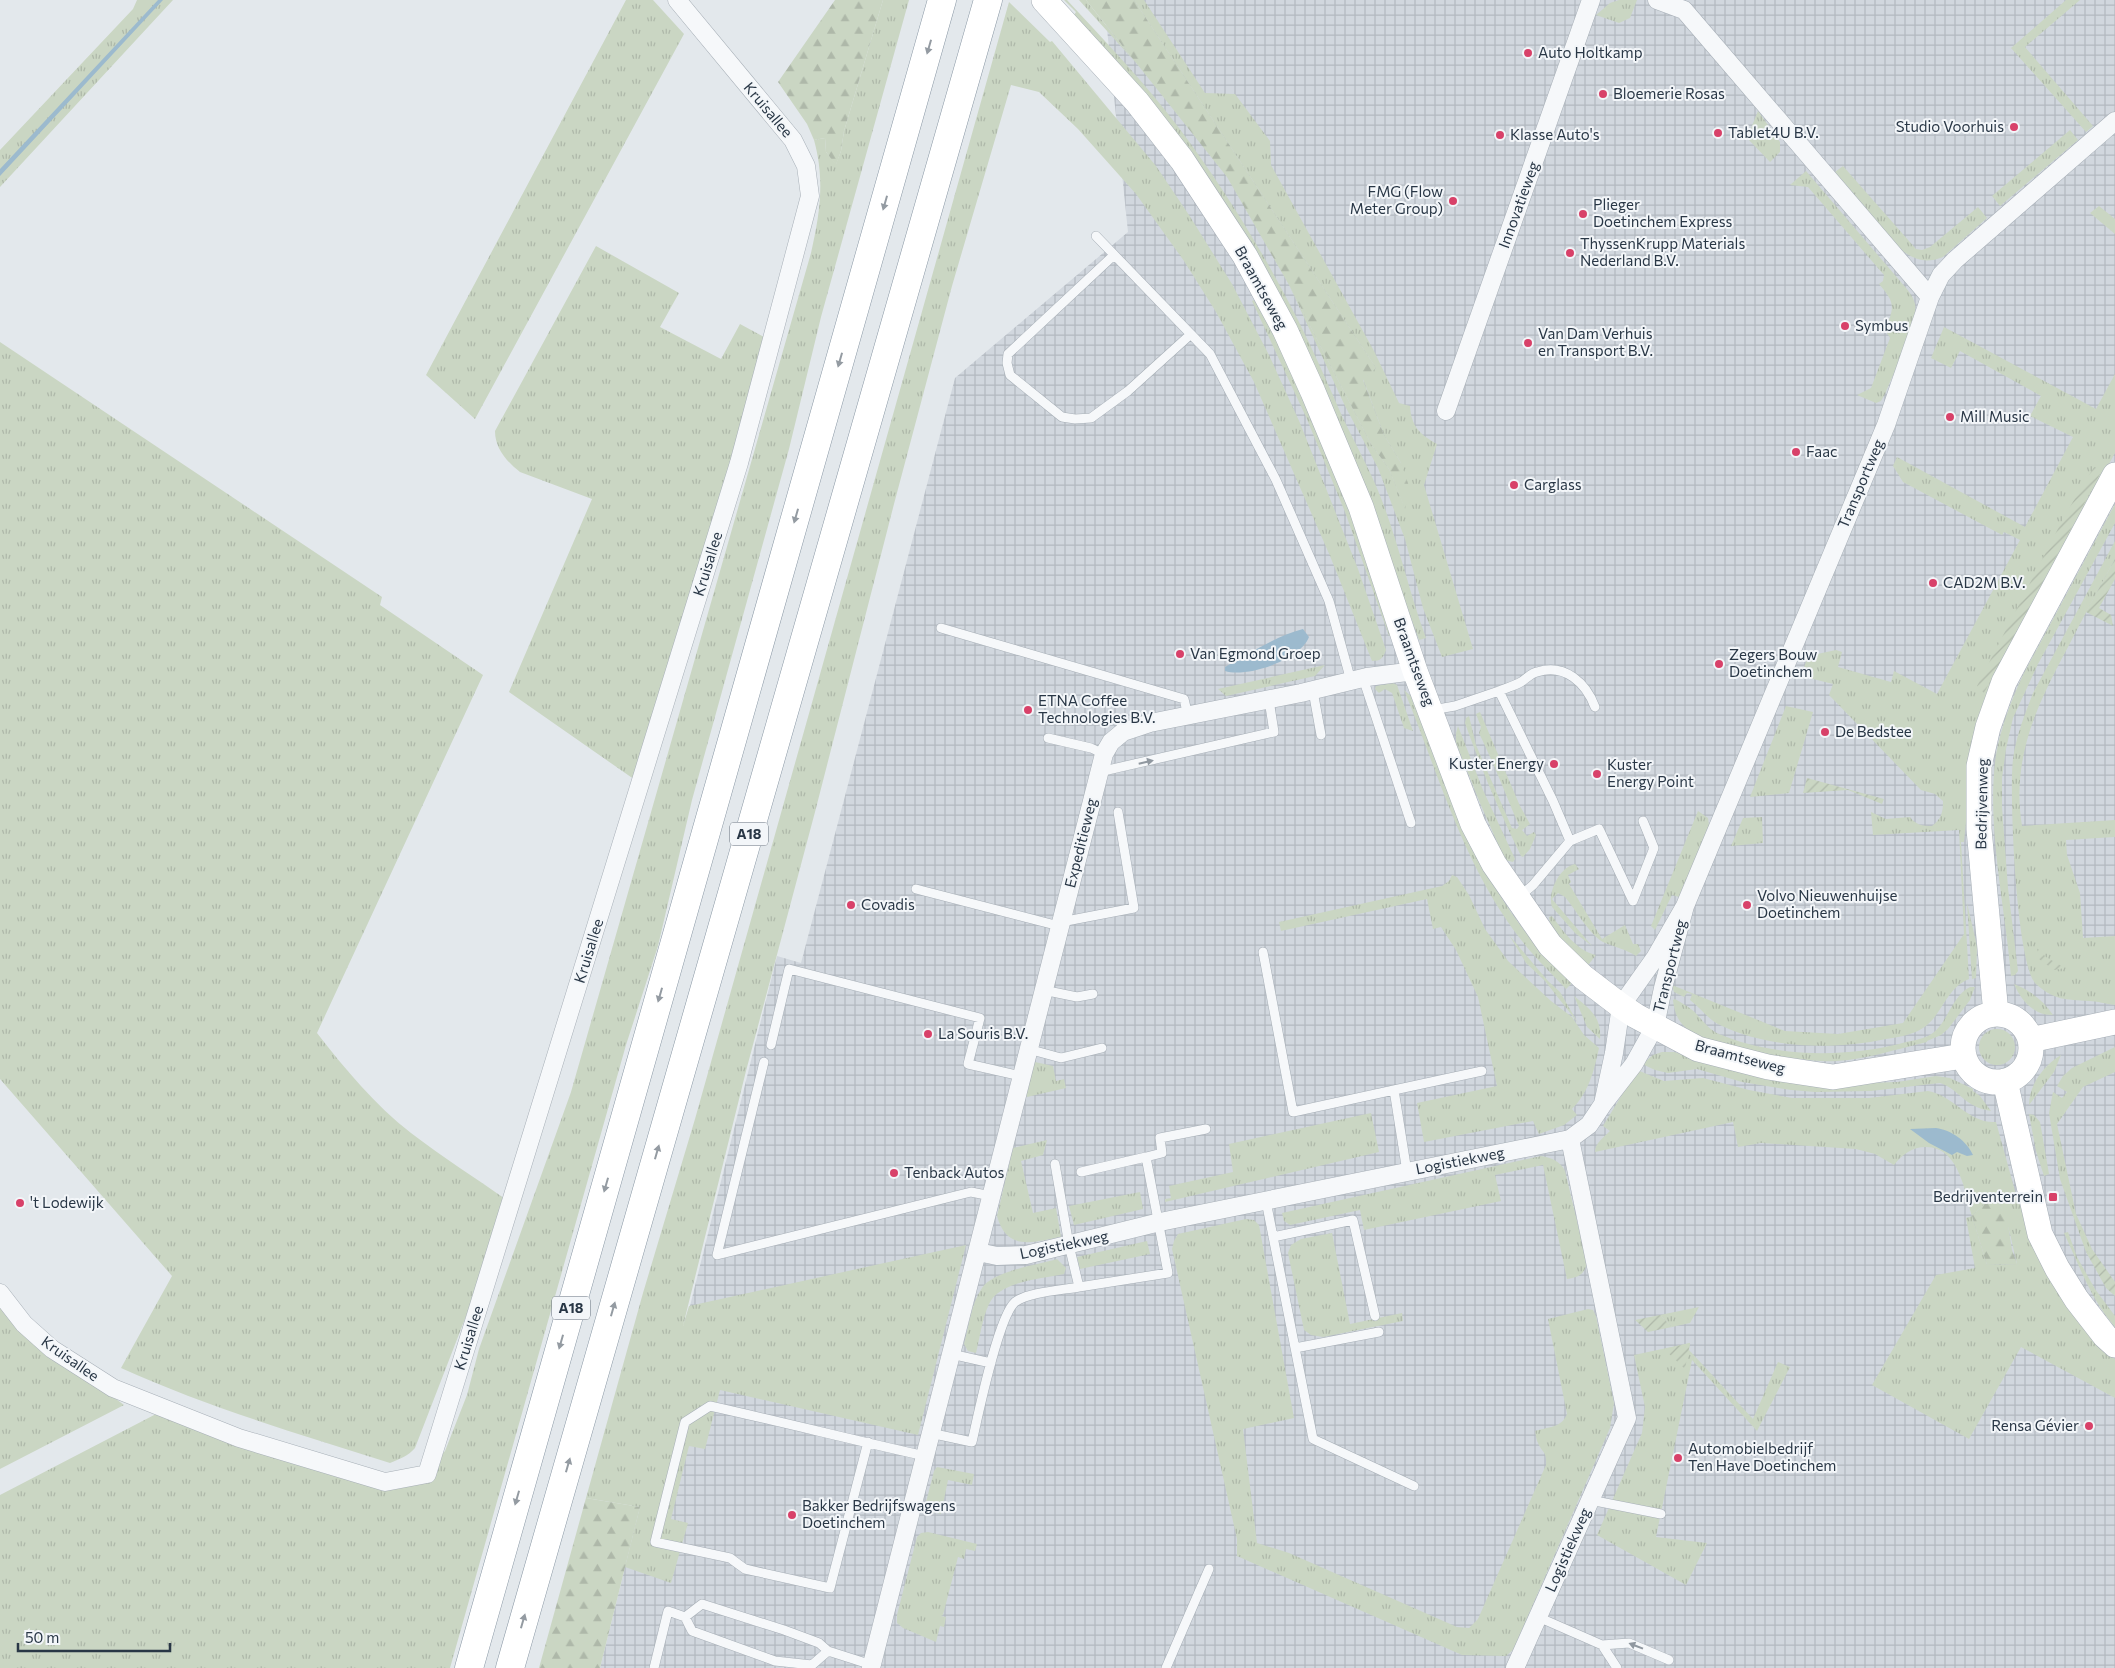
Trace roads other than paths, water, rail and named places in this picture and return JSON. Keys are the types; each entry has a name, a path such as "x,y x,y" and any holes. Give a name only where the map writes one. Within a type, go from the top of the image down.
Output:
{"highway":[{"name":"A18","path":"469,1668 942,0"},
{"name":"A18","path":"510,1668 988,0"}],"street":[{"name":"Kruisallee","path":"0,1293 24,1324 52,1349 113,1388 239,1438 385,1482 427,1474 739,463 810,196 806,166 793,140 677,0"},
{"name":"Braamtseweg","path":"1044,0 1137,102 1182,160 1245,256 1285,330 1339,453 1360,507 1416,671 1473,824 1494,864 1550,945 1583,977 1620,1006 1655,1026 1698,1049 1768,1068 1833,1076 1963,1056"},
{"name":"Innovatieweg","path":"1446,411 1592,0"},
{"path":"1657,0 1684,10 1930,297"},
{"name":"Transportweg","path":"1620,1006 1655,958 1685,906 1886,425 1930,297 1941,275 1955,260 2115,121"},
{"name":"Bedrijvenweg","path":"1996,1014 1979,829 1980,766 1988,727 2004,682 2115,475"},
{"name":"Expeditieweg","path":"978,1252 1099,772 1104,754 1111,742 1123,732 1150,724 1270,700 1357,679 1416,671"},
{"name":"Transportweg","path":"1655,1026 1685,906"},
{"name":"Logistiekweg","path":"1603,1104 1614,1053 1620,1006"},
{"path":"1996,1014 2007,1015 2018,1021 2025,1029 2030,1040 2030,1053 2026,1066 2017,1076 2005,1081 1992,1082 1979,1078 1969,1068 1963,1056 1963,1041 1969,1027 1981,1018 1996,1014"},
{"path":"2030,1040 2115,1022"},
{"name":"Logistiekweg","path":"978,1252 998,1256 1026,1255 1160,1222 1570,1139 1590,1125 1603,1104 1634,1064 1655,1026"},
{"path":"2005,1081 2040,1234 2057,1268 2077,1300 2105,1336 2115,1345"},
{"name":"Logistiekweg","path":"1515,1668 1627,1418 1570,1139"},
{"path":"871,1666 978,1252"}],"lane":[{"path":"1096,236 1210,354 1276,480 1329,601 1411,823"},
{"path":"1114,255 1008,354 1006,363 1010,375 1062,417 1075,419 1091,418 1128,391 1191,334"},
{"path":"941,628 1184,699 1188,716"},
{"path":"1431,710 1455,706 1499,691 1520,683 1537,672 1558,671 1569,674 1583,684 1596,706"},
{"path":"1313,690 1321,734"},
{"path":"1499,691 1553,800 1570,841"},
{"path":"1099,772 1274,732 1270,700"},
{"path":"1048,738 1091,748 1104,754"},
{"path":"916,889 1060,924 1134,908 1118,812"},
{"path":"1517,899 1533,885 1570,841 1599,829 1632,901 1654,848 1643,821"},
{"path":"1263,952 1293,1112 1482,1071"},
{"path":"771,1045 789,969 980,1018 968,1064 1022,1076"},
{"path":"1044,990 1077,997 1093,994"},
{"path":"1028,1049 1061,1058 1102,1048"},
{"path":"764,1062 717,1255 971,1192 991,1196"},
{"path":"1394,1090 1407,1172"},
{"path":"1081,1172 1162,1153 1160,1138 1206,1129"},
{"path":"930,1434 972,1442 991,1363 1009,1309 1017,1301 1032,1296 1079,1287 1168,1273 1160,1222 1146,1157"},
{"path":"1055,1164 1069,1245 1079,1287"},
{"path":"1266,1201 1313,1439 1414,1486"},
{"path":"1273,1237 1353,1220 1376,1316"},
{"path":"1295,1348 1379,1332"},
{"path":"951,1354 991,1363"},
{"path":"868,1442 830,1588 745,1569 730,1558 655,1542 685,1422 710,1406 868,1442 925,1456"},
{"path":"1590,1500 1661,1514"},
{"path":"1166,1668 1208,1569"},
{"path":"685,1617 702,1604 818,1643 828,1651 871,1666"},
{"path":"654,1668 668,1611 685,1617 692,1632 775,1661 812,1666 828,1651"},
{"path":"1538,1618 1602,1645 1630,1643 1669,1660"},
{"path":"1602,1645 1617,1668"}],"water":[{"path":"158,0 163,0 0,176 0,169"},
{"path":"1303,629 1309,637 1304,645 1284,660 1246,672 1225,671 1225,667 1263,645"},
{"path":"1936,1128 1958,1137 1967,1145 1973,1155 1967,1156 1957,1152 1952,1155 1929,1143 1910,1129"}],"place":[{"name":"Auto Holtkamp","path":"1528,53"},
{"name":"Bloemerie Rosas","path":"1603,94"},
{"name":"Studio Voorhuis","path":"2014,127"},
{"name":"Tablet4U B.V.","path":"1718,133"},
{"name":"Klasse Auto's","path":"1500,135"},
{"name":"FMG (Flow Meter Group)","path":"1453,201"},
{"name":"Plieger Doetinchem Express","path":"1583,214"},
{"name":"ThyssenKrupp Materials Nederland B.V.","path":"1570,253"},
{"name":"Symbus","path":"1845,326"},
{"name":"Van Dam Verhuis en Transport B.V.","path":"1528,343"},
{"name":"Mill Music","path":"1950,417"},
{"name":"Faac","path":"1796,452"},
{"name":"Carglass","path":"1514,485"},
{"name":"CAD2M B.V.","path":"1933,583"},
{"name":"Van Egmond Groep","path":"1180,654"},
{"name":"Zegers Bouw Doetinchem","path":"1719,664"},
{"name":"ETNA Coffee Technologies B.V.","path":"1028,710"},
{"name":"De Bedstee","path":"1825,732"},
{"name":"Kuster Energy","path":"1554,764"},
{"name":"Kuster Energy Point","path":"1597,774"},
{"name":"Covadis","path":"851,905"},
{"name":"Volvo Nieuwenhuijse Doetinchem","path":"1747,905"},
{"name":"La Souris B.V.","path":"928,1034"},
{"name":"Tenback Autos","path":"894,1173"},
{"name":"Bedrijventerrein","path":"2053,1197"},
{"name":"'t Lodewijk","path":"20,1203"},
{"name":"Rensa Gévier","path":"2089,1426"},
{"name":"Automobielbedrijf Ten Have Doetinchem","path":"1678,1458"},
{"name":"Bakker Bedrijfswagens Doetinchem","path":"792,1515"}]}
